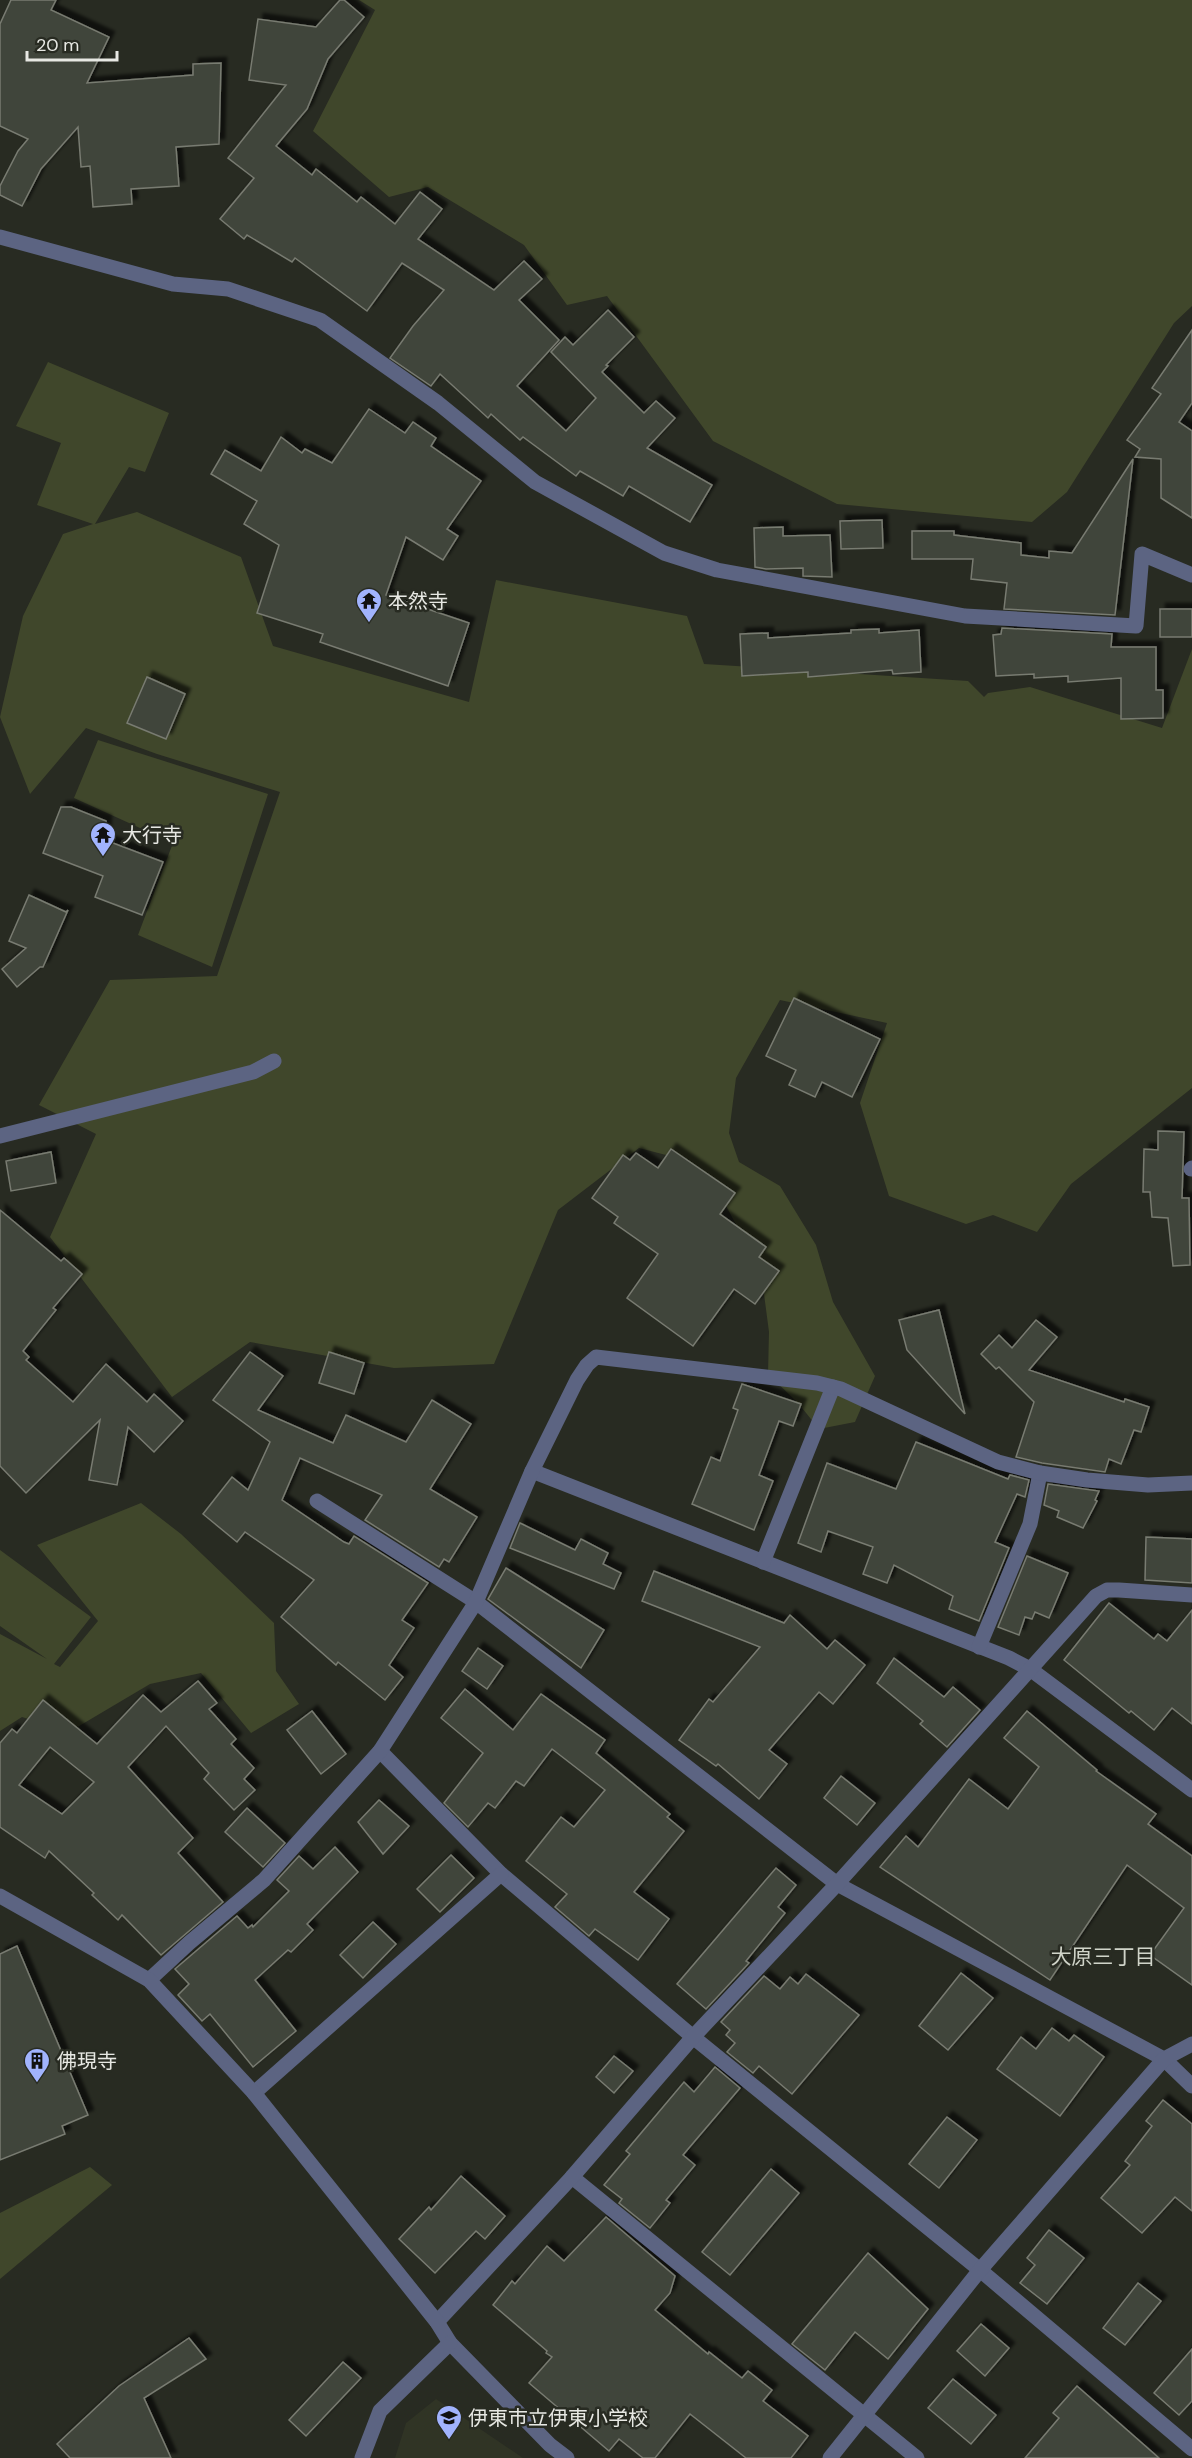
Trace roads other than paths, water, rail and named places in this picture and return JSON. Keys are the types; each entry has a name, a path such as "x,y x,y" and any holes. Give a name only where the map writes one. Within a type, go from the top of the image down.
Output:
{"street":[{"path":"0,237 173,284 228,289 320,320 438,403 535,482 664,553 717,570 965,616 1136,626 1142,554 1192,575"},
{"path":"0,1136 254,1072 274,1061"},
{"path":"149,1980 264,1880 380,1751 476,1602 532,1472 577,1380 587,1365 596,1357 817,1383 833,1388 998,1462 1040,1473 1148,1485 1192,1483"},
{"path":"763,1562 833,1388"},
{"path":"532,1472 1030,1669 1192,1790"},
{"path":"979,1647 1030,1524 1040,1473"},
{"path":"317,1501 476,1602 837,1884 1164,2059 1192,2086"},
{"path":"437,2322 572,2177 693,2037 837,1884 1096,1596 1107,1590 1192,1595"},
{"path":"380,1751 501,1874 693,2037 980,2270 1192,2449"},
{"path":"254,2093 501,1874"},
{"path":"0,1896 149,1980 254,2093 437,2322 450,2343 550,2445 567,2458"},
{"path":"830,2458 980,2270 1164,2059 1192,2044"},
{"path":"572,2177 917,2458"},
{"path":"362,2458 380,2411 450,2343"}],"place":[{"name":"本然寺","path":"369,624"},
{"name":"大行寺","path":"103,858"},
{"name":"佛現寺","path":"37,2084"},
{"name":"伊東市立伊東小学校","path":"449,2441"}],"district":[{"name":"大原三丁目","path":"1103,1957"}]}
